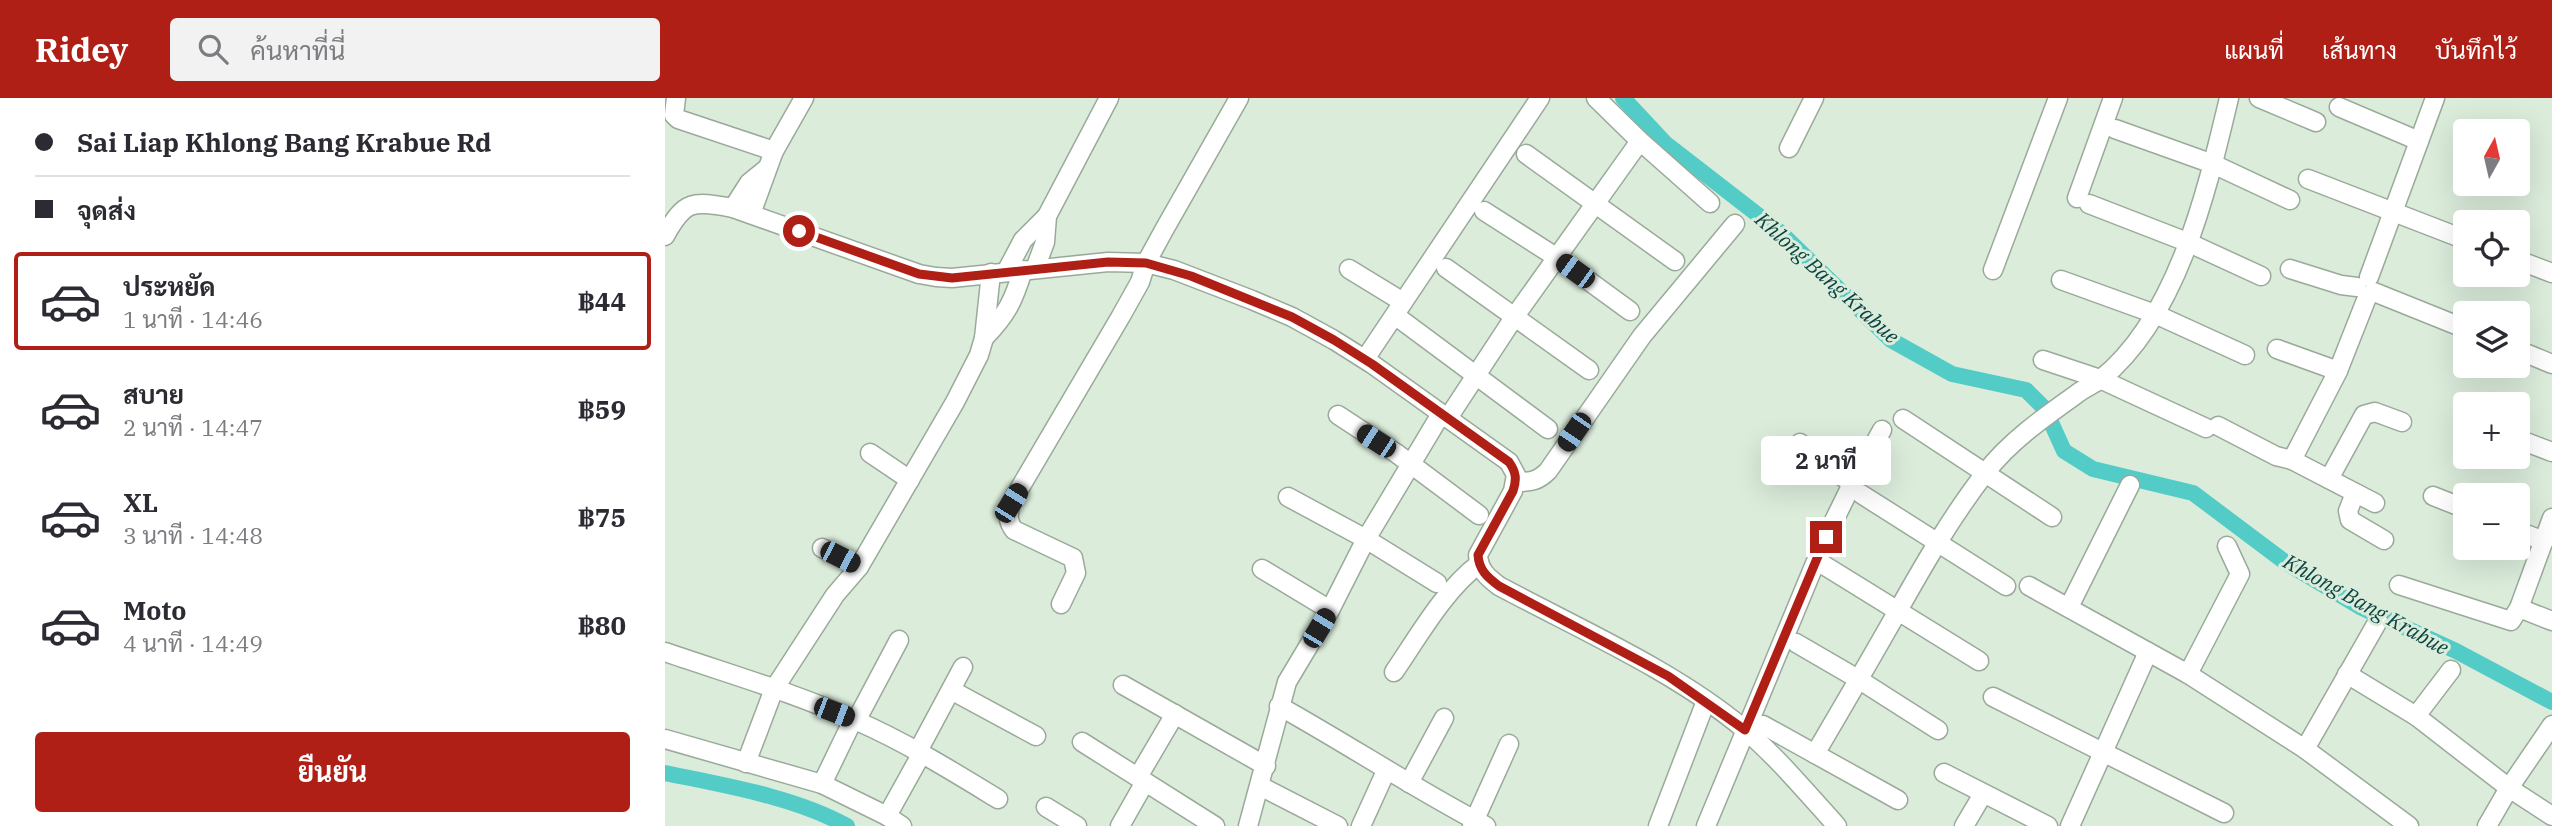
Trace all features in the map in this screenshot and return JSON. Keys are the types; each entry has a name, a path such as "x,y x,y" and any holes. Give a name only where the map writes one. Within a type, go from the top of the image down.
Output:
{"street":[{"path":"675,98 674,115 678,119 774,151"},
{"path":"751,214 762,190 765,170 804,98"},
{"path":"746,763 774,689 835,595 859,567 970,375 1014,271 1023,240 1047,216 1109,98"},
{"path":"1061,604 1076,573 1073,558 1014,530 1008,516 1011,503 1140,282 1146,263 1239,98"},
{"path":"1365,359 1402,311 1540,98"},
{"path":"1596,98 1710,203"},
{"path":"1789,148 1814,98"},
{"path":"1993,270 2058,98"},
{"path":"2113,98 2083,201 2187,242 2261,276"},
{"path":"1815,754 1937,542 1985,473 1997,458 2022,436 2074,395 2100,379 2119,361 2155,314 2173,279 2187,242 2213,164 2229,98"},
{"path":"2259,98 2316,122"},
{"path":"2292,460 2338,371 2392,212 2435,98"},
{"path":"2339,107 2420,141"},
{"path":"2115,129 2213,164 2290,200"},
{"path":"1248,826 1287,682 1330,610 1366,539 1444,416 1640,141"},
{"path":"1526,154 1675,261"},
{"path":"733,208 749,183 765,170"},
{"path":"2308,179 2453,235"},
{"path":"665,236 683,208 694,204 708,204 733,208 919,274 952,278 1108,262 1146,263 1191,276 1292,317 1365,359 1509,462 1514,469 1516,482 1478,551 1479,565 1499,586 1668,676 1706,701 1754,727 1815,754 1898,800"},
{"path":"1484,211 1556,257 1630,311"},
{"path":"984,338 1003,319 1012,303 1014,271 1045,242 1047,216"},
{"path":"1516,482 1540,479 1548,471 1642,336 1735,224"},
{"path":"2530,265 2552,273"},
{"path":"1446,268 1589,370"},
{"path":"1349,269 1475,375 1548,429"},
{"path":"2290,269 2341,285 2367,288 2453,324"},
{"path":"2061,280 2155,314 2245,355"},
{"path":"2277,349 2338,371"},
{"path":"2530,355 2552,364"},
{"path":"2043,360 2100,379 2276,456 2292,460 2375,503"},
{"path":"2329,479 2364,415 2375,412 2402,422"},
{"path":"1338,415 1479,515"},
{"path":"1903,419 2052,517"},
{"path":"1706,826 1754,727 1797,601 1857,489 1882,430"},
{"path":"1800,443 1857,489 2006,586"},
{"path":"2530,444 2552,452"},
{"path":"870,453 910,480"},
{"path":"2070,607 2130,485"},
{"path":"2355,493 2348,511 2350,520 2385,540"},
{"path":"1289,496 1437,583"},
{"path":"2433,496 2453,504"},
{"path":"2399,585 2508,621 2519,608 2549,531 2530,531"},
{"path":"2188,674 2240,574 2227,545"},
{"path":"822,548 859,567"},
{"path":"1822,564 1979,661"},
{"path":"1394,672 1448,596 1468,572 1479,565"},
{"path":"1262,569 1330,610"},
{"path":"2029,586 2188,674 2305,749 2409,826"},
{"path":"2519,608 2552,621"},
{"path":"2305,749 2378,621"},
{"path":"822,783 899,640"},
{"path":"1796,643 1938,730"},
{"path":"665,652 855,720 920,752 998,799"},
{"path":"2070,826 2148,652"},
{"path":"665,738 822,783 895,821 920,752 963,667"},
{"path":"2416,716 2451,670"},
{"path":"2347,674 2416,716 2509,788 2552,816"},
{"path":"1123,685 1266,766"},
{"path":"951,690 1036,736"},
{"path":"1993,697 2224,813"},
{"path":"1658,826 1706,701"},
{"path":"1279,706 1478,824 1509,744"},
{"path":"1120,826 1175,714"},
{"path":"1409,783 1444,719"},
{"path":"2487,826 2552,725"},
{"path":"1754,727 1837,826"},
{"path":"1082,741 1215,826"},
{"path":"1361,826 1386,771"},
{"path":"1944,773 2048,826"},
{"path":"1260,786 1338,826"},
{"path":"1963,826 1983,794"},
{"path":"1046,807 1077,826"}],"waterway":[{"name":"Khlong Bang Krabue","path":"1623,98 1665,143 1780,232 1891,340 1952,374 2026,390 2045,409 2064,451 2093,469 2193,493 2285,562 2360,607 2456,651 2552,702"},
{"path":"665,773 782,800 847,826"}],"route":[{"path":"799,231 919,274 936,277 952,278 1108,262 1146,263 1191,276 1292,317 1372,364 1509,462 1516,475 1513,491 1478,551 1479,565 1487,576 1499,586 1668,676 1745,730 1826,537"}]}
